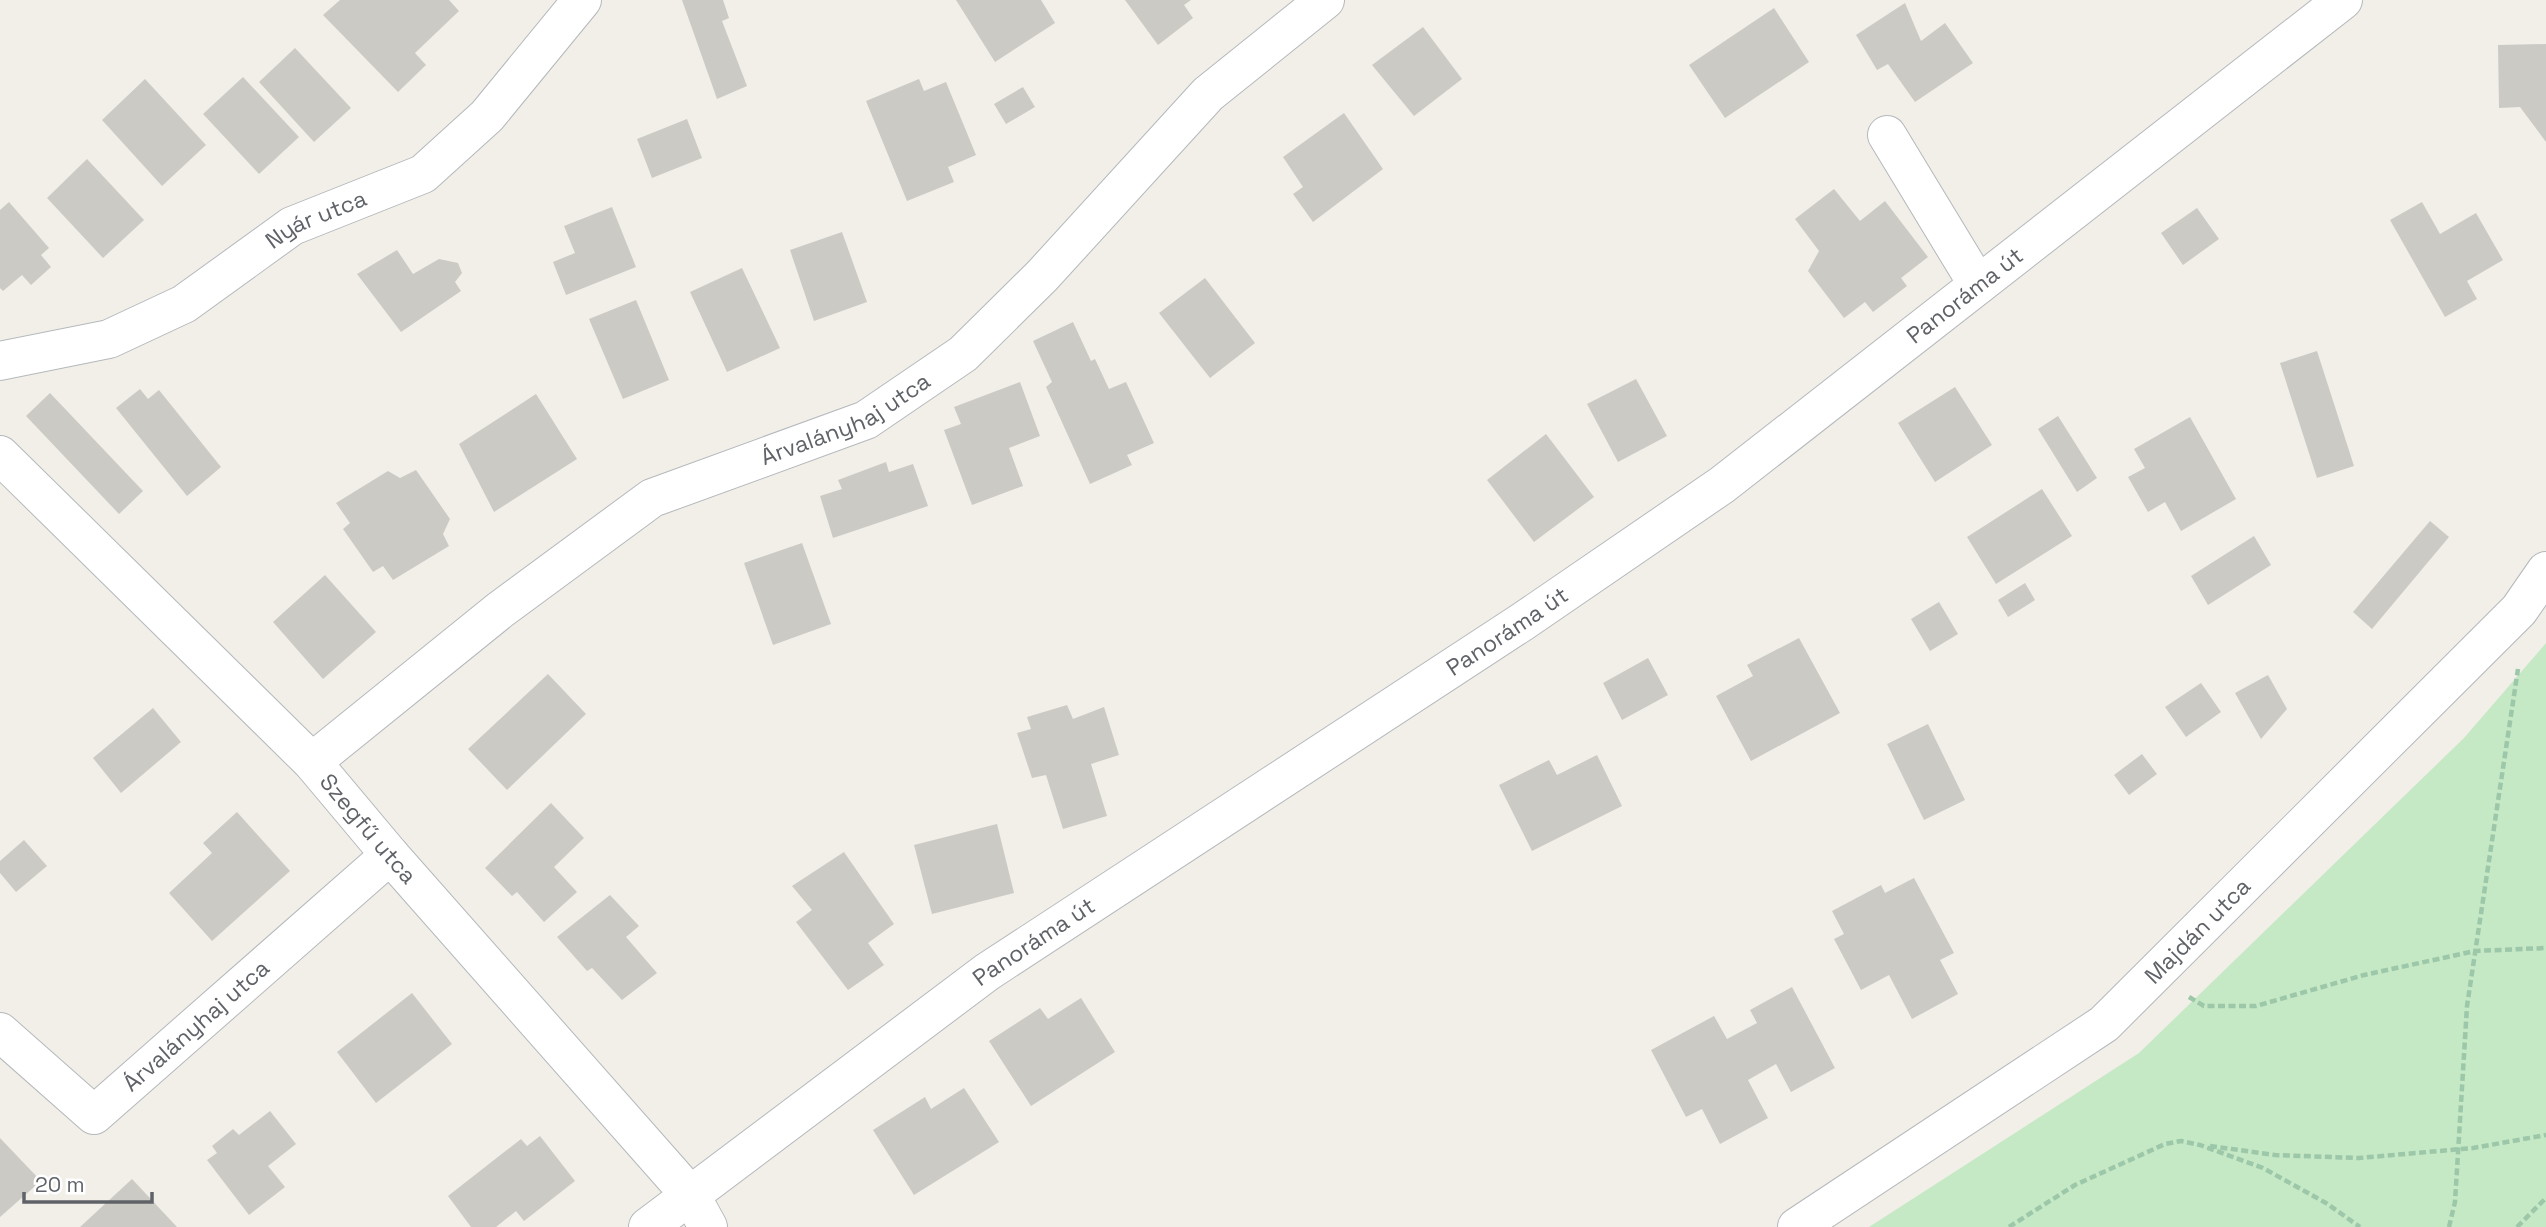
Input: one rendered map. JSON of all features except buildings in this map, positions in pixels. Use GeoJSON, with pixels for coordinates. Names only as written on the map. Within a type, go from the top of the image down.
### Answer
{"type":"FeatureCollection","features":[{"type":"Feature","properties":{"kind":"street","name":"Nyár utca"},"geometry":{"type":"LineString","coordinates":[[0,361],[109,339],[184,304],[292,226],[423,174],[486,116],[582,0]]}},
{"type":"Feature","properties":{"kind":"street","name":"Árvalányhaj utca"},"geometry":{"type":"LineString","coordinates":[[312,762],[499,610],[652,498],[866,421],[963,354],[1042,276],[1208,94],[1325,0]]}},
{"type":"Feature","properties":{"kind":"street","name":"Panoráma út"},"geometry":{"type":"LineString","coordinates":[[648,1227],[700,1211],[988,972],[1522,622],[1722,485],[2343,0]]}},
{"type":"Feature","properties":{"kind":"street"},"geometry":{"type":"LineString","coordinates":[[1887,135],[1978,285]]}},
{"type":"Feature","properties":{"kind":"street","name":"Szegfű utca"},"geometry":{"type":"LineString","coordinates":[[0,456],[312,762],[700,1211]]}},
{"type":"Feature","properties":{"kind":"street","name":"Majdán utca"},"geometry":{"type":"LineString","coordinates":[[1797,1227],[2104,1024],[2519,610],[2546,571]]}},
{"type":"Feature","properties":{"kind":"street","name":"Árvalányhaj utca"},"geometry":{"type":"LineString","coordinates":[[0,1032],[94,1115],[390,855]]}},
{"type":"Feature","properties":{"kind":"path"},"geometry":{"type":"LineString","coordinates":[[2449,1227],[2455,1202],[2467,1006],[2520,659],[2519,610]]}},
{"type":"Feature","properties":{"kind":"path"},"geometry":{"type":"LineString","coordinates":[[2153,975],[2204,1006],[2256,1006],[2364,975],[2475,951],[2546,948]]}},
{"type":"Feature","properties":{"kind":"path"},"geometry":{"type":"LineString","coordinates":[[2009,1227],[2075,1185],[2165,1144],[2181,1141],[2275,1155],[2359,1158],[2458,1149],[2546,1135]]}},
{"type":"Feature","properties":{"kind":"path"},"geometry":{"type":"LineString","coordinates":[[2200,1145],[2263,1168],[2326,1203],[2360,1227]]}},
{"type":"Feature","properties":{"kind":"path"},"geometry":{"type":"LineString","coordinates":[[2517,1227],[2546,1198]]}},
{"type":"Feature","properties":{"kind":"green space"},"geometry":{"type":"Polygon","coordinates":[[[2546,643],[2546,1227],[1869,1227],[2139,1053],[2464,738],[2546,643]]]}}]}
